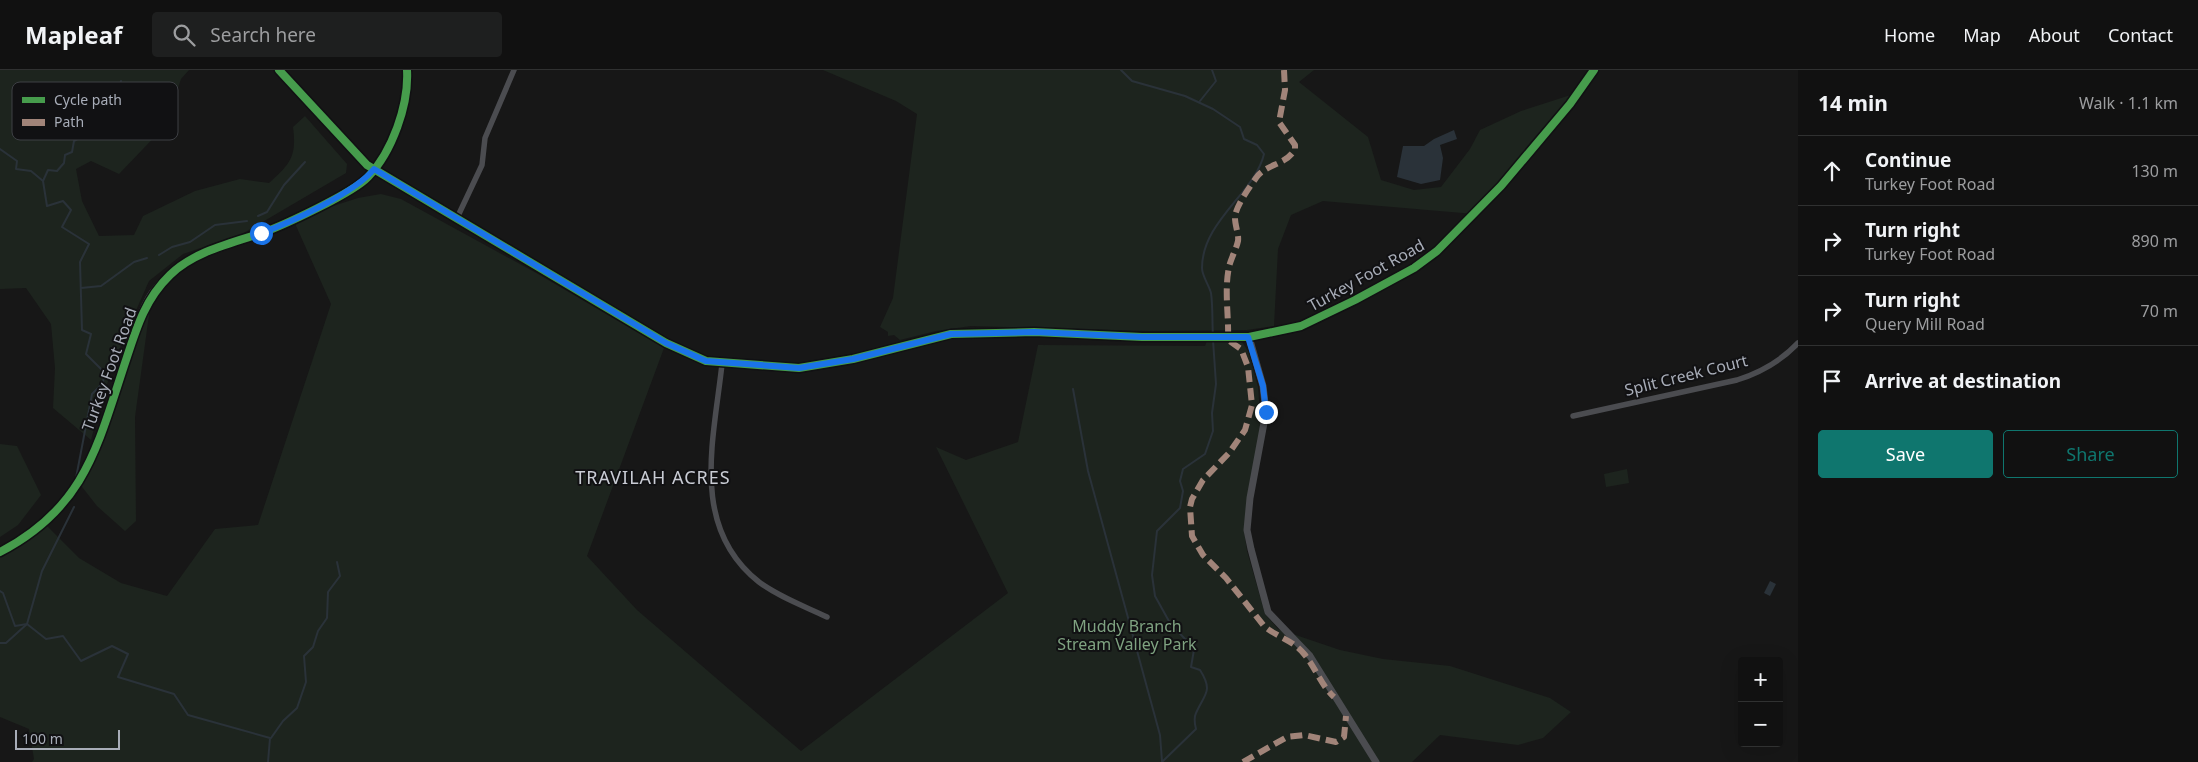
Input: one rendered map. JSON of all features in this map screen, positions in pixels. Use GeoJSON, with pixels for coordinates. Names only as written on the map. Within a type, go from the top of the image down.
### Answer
{"type":"FeatureCollection","features":[{"type":"Feature","properties":{"kind":"street"},"geometry":{"type":"LineString","coordinates":[[279,70],[356,155],[374,169],[385,154],[405,106],[407,70]]}},
{"type":"Feature","properties":{"kind":"street"},"geometry":{"type":"LineString","coordinates":[[457,218],[482,165],[485,138],[514,70]]}},
{"type":"Feature","properties":{"kind":"street","name":"Turkey Foot Road"},"geometry":{"type":"LineString","coordinates":[[0,552],[22,541],[45,524],[79,483],[97,444],[139,319],[152,293],[172,273],[210,251],[277,227],[360,184],[374,169],[666,343],[692,356],[722,364],[784,368],[814,366],[853,359],[951,334],[979,332],[1142,337],[1248,337],[1301,326],[1355,300],[1414,268],[1437,251],[1501,186],[1570,104],[1594,70]]}},
{"type":"Feature","properties":{"kind":"street"},"geometry":{"type":"LineString","coordinates":[[1248,337],[1263,386],[1266,412],[1250,498],[1248,530],[1250,549],[1268,612],[1310,656],[1376,762]]}},
{"type":"Feature","properties":{"kind":"street","name":"Split Creek Court"},"geometry":{"type":"LineString","coordinates":[[1573,416],[1753,375],[1780,359],[1798,343]]}},
{"type":"Feature","properties":{"kind":"street"},"geometry":{"type":"LineString","coordinates":[[722,364],[710,468],[711,493],[718,526],[736,559],[760,582],[776,593],[827,617]]}},
{"type":"Feature","properties":{"kind":"green space"},"geometry":{"type":"Polygon","coordinates":[[[0,70],[189,70],[181,79],[178,88],[178,82],[12,82],[12,140],[152,140],[119,174],[91,161],[76,169],[82,201],[99,236],[134,235],[143,216],[195,191],[240,179],[269,183],[287,165],[293,153],[293,127],[305,116],[347,164],[346,173],[242,234],[183,254],[149,281],[123,340],[102,398],[91,440],[53,408],[55,368],[51,324],[26,288],[0,289],[0,70]]]}},
{"type":"Feature","properties":{"kind":"green space"},"geometry":{"type":"Polygon","coordinates":[[[823,70],[1314,70],[1299,82],[1368,137],[1381,180],[1414,190],[1441,187],[1470,149],[1480,130],[1521,111],[1580,92],[1474,214],[1323,201],[1291,215],[1278,249],[1274,326],[1247,330],[1149,331],[971,326],[936,331],[900,340],[894,335],[888,336],[888,332],[880,327],[893,298],[917,114],[896,101],[823,70]]]}},
{"type":"Feature","properties":{"kind":"green space","name":"Muddy Branch Stream Valley Park"},"geometry":{"type":"Polygon","coordinates":[[[381,194],[401,199],[538,274],[664,348],[587,556],[637,610],[801,751],[1008,593],[936,447],[966,460],[1018,442],[1038,345],[1205,346],[1207,341],[1242,342],[1248,351],[1258,387],[1260,411],[1260,436],[1244,531],[1247,551],[1265,614],[1278,629],[1340,650],[1383,659],[1450,666],[1550,698],[1571,712],[1543,738],[1518,745],[1440,735],[1412,762],[32,762],[34,759],[29,729],[0,717],[0,552],[45,524],[79,558],[121,583],[167,596],[215,529],[258,525],[331,304],[293,219],[358,198],[381,194]]]}},
{"type":"Feature","properties":{"kind":"green space"},"geometry":{"type":"Polygon","coordinates":[[[152,293],[135,417],[136,521],[125,531],[97,506],[79,483],[152,293]]]}},
{"type":"Feature","properties":{"kind":"green space"},"geometry":{"type":"Polygon","coordinates":[[[0,444],[17,446],[41,495],[18,525],[0,537],[0,444]]]}},
{"type":"Feature","properties":{"kind":"green space"},"geometry":{"type":"Polygon","coordinates":[[[1627,469],[1629,483],[1606,487],[1604,474],[1627,469]]]}},
{"type":"Feature","properties":{"kind":"shaded area"},"geometry":{"type":"Polygon","coordinates":[[[1454,130],[1457,139],[1440,145],[1443,158],[1440,180],[1421,184],[1397,177],[1403,146],[1424,146],[1454,130]]]}},
{"type":"Feature","properties":{"kind":"shaded area"},"geometry":{"type":"Polygon","coordinates":[[[1770,581],[1776,584],[1770,596],[1764,593],[1770,581]]]}},
{"type":"Feature","properties":{"kind":"waterway"},"geometry":{"type":"LineString","coordinates":[[1121,70],[1132,81],[1185,96],[1213,109],[1240,127],[1244,139],[1257,145],[1264,154],[1251,182],[1219,222],[1210,236],[1204,251],[1202,271],[1211,293],[1213,336]]}},
{"type":"Feature","properties":{"kind":"waterway"},"geometry":{"type":"LineString","coordinates":[[1200,101],[1216,81],[1212,70]]}},
{"type":"Feature","properties":{"kind":"waterway"},"geometry":{"type":"LineString","coordinates":[[43,181],[48,170],[57,171],[64,163],[65,155],[72,152],[74,141],[76,140]]}},
{"type":"Feature","properties":{"kind":"waterway"},"geometry":{"type":"LineString","coordinates":[[0,149],[17,161],[16,169],[31,171],[43,181],[47,206],[63,201],[71,210],[62,227],[89,244],[80,262],[82,330],[91,334],[86,354],[104,372],[103,383],[92,394],[76,478]]}},
{"type":"Feature","properties":{"kind":"waterway"},"geometry":{"type":"LineString","coordinates":[[258,216],[267,212],[284,185],[305,162]]}},
{"type":"Feature","properties":{"kind":"waterway"},"geometry":{"type":"LineString","coordinates":[[159,255],[172,247],[190,242],[215,225],[247,221]]}},
{"type":"Feature","properties":{"kind":"waterway"},"geometry":{"type":"LineString","coordinates":[[81,288],[101,286],[134,262],[147,258]]}},
{"type":"Feature","properties":{"kind":"waterway"},"geometry":{"type":"LineString","coordinates":[[1162,762],[1196,729],[1195,715],[1207,688],[1200,670],[1191,667],[1195,644],[1185,639],[1170,623],[1155,596],[1152,575],[1157,531],[1180,508],[1183,491],[1180,481],[1183,469],[1205,454],[1213,431],[1212,413],[1216,384],[1213,340]]}},
{"type":"Feature","properties":{"kind":"waterway"},"geometry":{"type":"LineString","coordinates":[[1073,389],[1088,471],[1160,735],[1162,761]]}},
{"type":"Feature","properties":{"kind":"waterway"},"geometry":{"type":"LineString","coordinates":[[0,643],[6,643],[27,624],[42,571],[74,507]]}},
{"type":"Feature","properties":{"kind":"waterway"},"geometry":{"type":"LineString","coordinates":[[271,738],[283,721],[297,708],[306,682],[304,656],[313,647],[318,631],[327,618],[328,592],[340,576],[337,562]]}},
{"type":"Feature","properties":{"kind":"waterway"},"geometry":{"type":"LineString","coordinates":[[0,591],[3,593],[15,626],[27,624],[46,639],[63,636],[81,661],[112,646],[128,654],[118,677],[174,694],[188,715],[270,738],[268,762]]}},
{"type":"Feature","properties":{"kind":"marked path"},"geometry":{"type":"LineString","coordinates":[[1284,70],[1285,90],[1279,122],[1295,145],[1295,149],[1282,162],[1260,173],[1240,203],[1235,218],[1238,241],[1228,276],[1228,340],[1241,349],[1248,367],[1252,405],[1245,430],[1229,453],[1203,480],[1192,499],[1190,507],[1192,536],[1203,555],[1226,578],[1264,626],[1295,645],[1305,655],[1334,697]]}},
{"type":"Feature","properties":{"kind":"marked path"},"geometry":{"type":"LineString","coordinates":[[1243,762],[1287,737],[1304,735],[1336,742],[1344,737],[1346,716]]}},
{"type":"Feature","properties":{"kind":"cycle path"},"geometry":{"type":"LineString","coordinates":[[279,70],[367,165],[666,343],[706,361],[799,368],[853,359],[951,334],[1034,332],[1142,337],[1249,337],[1301,326],[1355,300],[1414,268],[1437,251],[1501,186],[1570,104],[1594,70]]}},
{"type":"Feature","properties":{"kind":"cycle path"},"geometry":{"type":"LineString","coordinates":[[0,552],[29,534],[52,515],[71,493],[85,470],[97,445],[143,313],[162,284],[179,267],[201,254],[286,223],[334,200],[360,184],[377,167],[397,127],[405,98],[407,70]]}},
{"type":"Feature","properties":{"kind":"district","name":"TRAVILAH ACRES"},"geometry":{"type":"Point","coordinates":[653,478]}},
{"type":"Feature","properties":{"kind":"route"},"geometry":{"type":"LineString","coordinates":[[261,233],[277,227],[360,184],[374,169],[666,343],[706,361],[722,364],[799,368],[853,359],[930,338],[979,332],[1034,332],[1142,337],[1248,337],[1263,386],[1266,412]]}}]}
